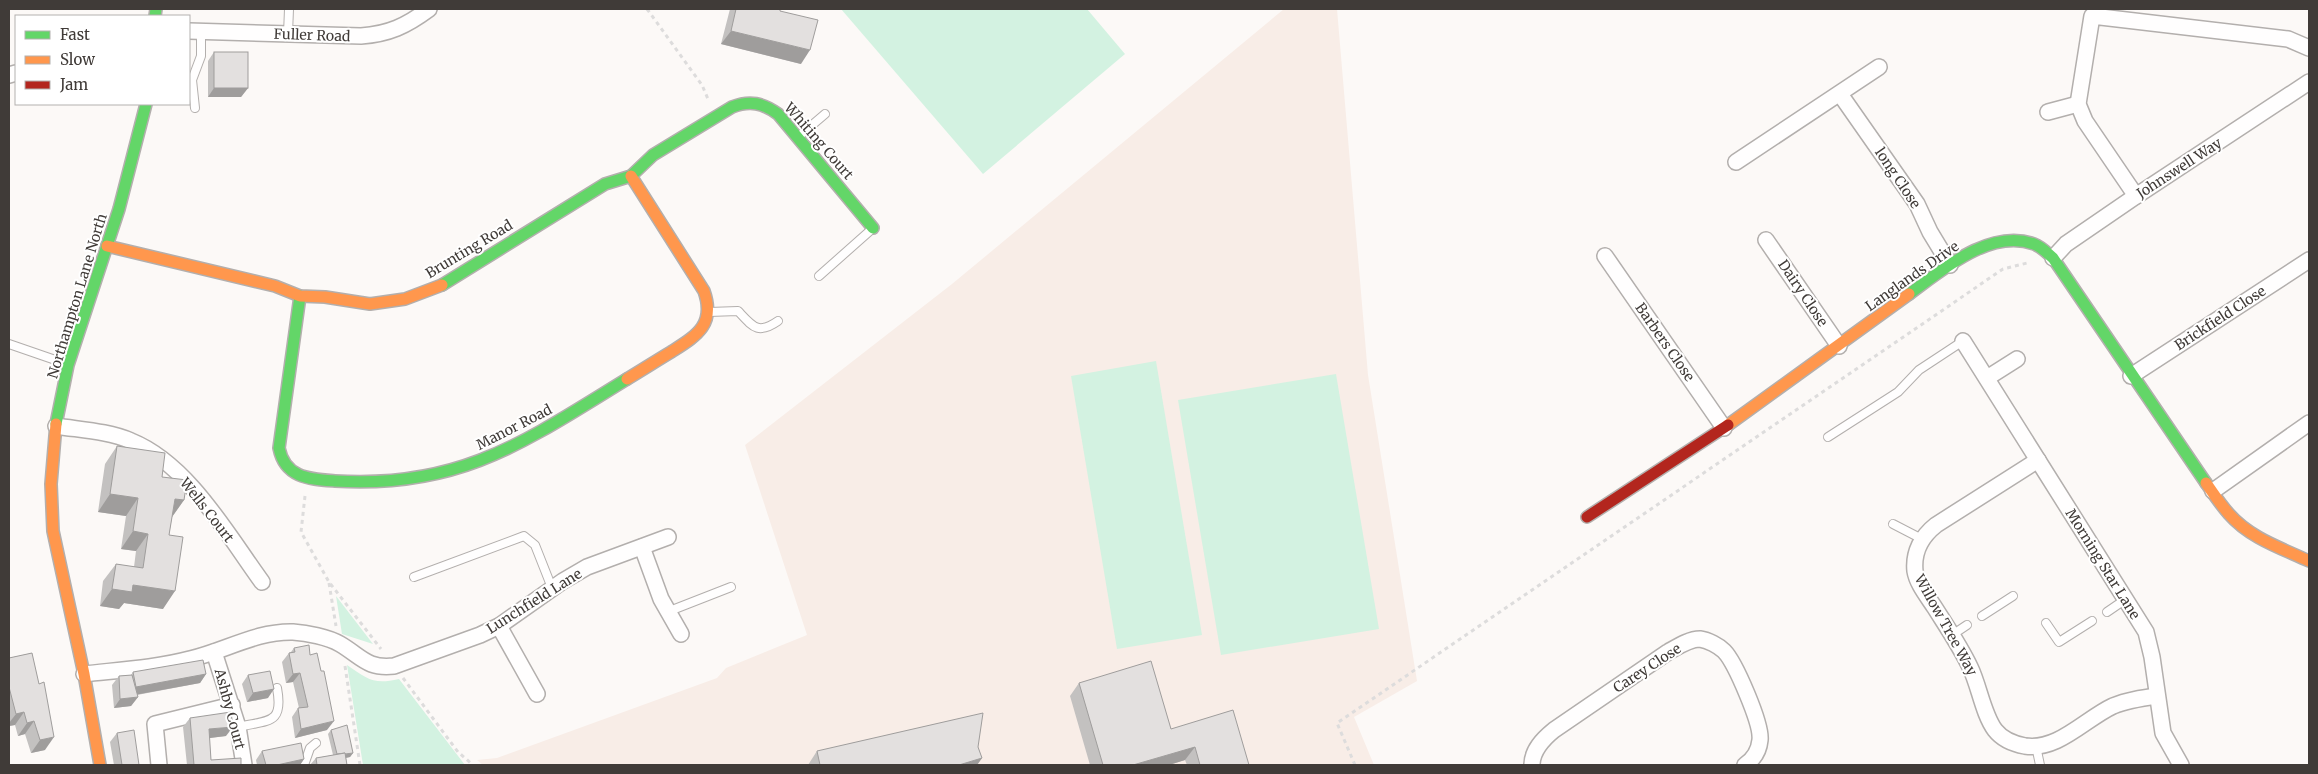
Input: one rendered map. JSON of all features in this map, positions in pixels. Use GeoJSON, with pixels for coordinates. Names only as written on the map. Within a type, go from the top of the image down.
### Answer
{"type":"FeatureCollection","features":[{"type":"Feature","properties":{"kind":"street","name":"Fuller Road"},"geometry":{"type":"LineString","coordinates":[[195,31],[382,35],[400,28],[429,9]]}},
{"type":"Feature","properties":{"kind":"street"},"geometry":{"type":"LineString","coordinates":[[2136,196],[2085,121],[2078,104],[2092,16],[2288,39],[2309,48]]}},
{"type":"Feature","properties":{"kind":"street"},"geometry":{"type":"LineString","coordinates":[[1736,162],[1879,67]]}},
{"type":"Feature","properties":{"kind":"street","name":"Johnswell Way"},"geometry":{"type":"LineString","coordinates":[[2053,258],[2066,244],[2309,82]]}},
{"type":"Feature","properties":{"kind":"street","name":"long Close"},"geometry":{"type":"LineString","coordinates":[[1840,94],[1917,204],[1930,232],[1950,265]]}},
{"type":"Feature","properties":{"kind":"street","name":"Whiting Court"},"geometry":{"type":"LineString","coordinates":[[631,176],[653,155],[714,118],[741,103],[755,102],[768,106],[778,114],[873,228]]}},
{"type":"Feature","properties":{"kind":"street"},"geometry":{"type":"LineString","coordinates":[[2048,112],[2078,104]]}},
{"type":"Feature","properties":{"kind":"street","name":"Northampton Lane North"},"geometry":{"type":"LineString","coordinates":[[100,765],[84,674],[62,575],[51,513],[56,426],[68,365],[129,176],[146,105]]}},
{"type":"Feature","properties":{"kind":"street"},"geometry":{"type":"LineString","coordinates":[[631,176],[704,290],[709,312]]}},
{"type":"Feature","properties":{"kind":"street","name":"Brunting Road"},"geometry":{"type":"LineString","coordinates":[[107,246],[275,286],[300,296],[325,296],[370,304],[394,302],[442,285],[605,184],[631,176]]}},
{"type":"Feature","properties":{"kind":"street","name":"Dairy Close"},"geometry":{"type":"LineString","coordinates":[[1766,240],[1839,346]]}},
{"type":"Feature","properties":{"kind":"street","name":"Langlands Drive"},"geometry":{"type":"LineString","coordinates":[[1587,517],[1724,428],[1950,265],[1976,250],[2012,241],[2035,244],[2053,258],[2192,465],[2229,514],[2244,529],[2262,540],[2309,561]]}},
{"type":"Feature","properties":{"kind":"street","name":"Barbers Close"},"geometry":{"type":"LineString","coordinates":[[1605,256],[1724,428]]}},
{"type":"Feature","properties":{"kind":"street","name":"Brickfield Close"},"geometry":{"type":"LineString","coordinates":[[2131,376],[2309,260]]}},
{"type":"Feature","properties":{"kind":"street","name":"Manor Road"},"geometry":{"type":"LineString","coordinates":[[300,296],[278,446],[280,456],[286,466],[296,475],[339,481],[409,478],[446,472],[487,459],[515,447],[696,336],[703,328],[709,312]]}},
{"type":"Feature","properties":{"kind":"street","name":"Morning Star Lane"},"geometry":{"type":"LineString","coordinates":[[1964,341],[2146,632],[2150,644],[2163,733],[2181,765]]}},
{"type":"Feature","properties":{"kind":"street"},"geometry":{"type":"LineString","coordinates":[[1987,378],[2017,359]]}},
{"type":"Feature","properties":{"kind":"street"},"geometry":{"type":"LineString","coordinates":[[2213,491],[2309,423]]}},
{"type":"Feature","properties":{"kind":"street","name":"Wells Court"},"geometry":{"type":"LineString","coordinates":[[56,426],[103,432],[125,439],[155,456],[181,475],[202,500],[262,582]]}},
{"type":"Feature","properties":{"kind":"street"},"geometry":{"type":"LineString","coordinates":[[1922,539],[1936,525],[2038,460]]}},
{"type":"Feature","properties":{"kind":"street","name":"Lunchfield Lane"},"geometry":{"type":"LineString","coordinates":[[84,674],[163,665],[214,652],[275,632],[295,632],[339,643],[371,665],[382,667],[394,666],[480,635],[499,626],[552,588],[587,567],[668,537]]}},
{"type":"Feature","properties":{"kind":"street","name":"Willow Tree Way"},"geometry":{"type":"LineString","coordinates":[[1922,539],[1915,560],[1917,576],[1977,682],[1991,722],[1996,730],[2013,743],[2036,746],[2060,739],[2115,705],[2128,700],[2157,696]]}},
{"type":"Feature","properties":{"kind":"street"},"geometry":{"type":"LineString","coordinates":[[642,547],[667,612],[681,634]]}},
{"type":"Feature","properties":{"kind":"street"},"geometry":{"type":"LineString","coordinates":[[499,626],[537,694]]}},
{"type":"Feature","properties":{"kind":"street","name":"Carey Close"},"geometry":{"type":"LineString","coordinates":[[1532,765],[1535,752],[1542,740],[1554,730],[1668,652],[1685,643],[1700,639],[1714,644],[1724,651],[1733,664],[1758,722],[1760,738],[1758,750],[1751,761],[1745,765]]}},
{"type":"Feature","properties":{"kind":"street","name":"Ashby Court"},"geometry":{"type":"LineString","coordinates":[[214,652],[238,727],[244,765]]}},
{"type":"Feature","properties":{"kind":"street"},"geometry":{"type":"LineString","coordinates":[[159,765],[155,724],[232,705]]}},
{"type":"Feature","properties":{"kind":"lane"},"geometry":{"type":"LineString","coordinates":[[288,34],[289,9]]}},
{"type":"Feature","properties":{"kind":"lane"},"geometry":{"type":"LineString","coordinates":[[195,31],[201,56],[192,80],[195,108]]}},
{"type":"Feature","properties":{"kind":"lane"},"geometry":{"type":"LineString","coordinates":[[798,137],[825,114]]}},
{"type":"Feature","properties":{"kind":"lane"},"geometry":{"type":"LineString","coordinates":[[819,276],[873,228]]}},
{"type":"Feature","properties":{"kind":"lane"},"geometry":{"type":"LineString","coordinates":[[709,312],[738,311],[758,329],[766,330],[778,321]]}},
{"type":"Feature","properties":{"kind":"lane"},"geometry":{"type":"LineString","coordinates":[[1828,437],[1898,392],[1919,370],[1964,341]]}},
{"type":"Feature","properties":{"kind":"lane"},"geometry":{"type":"LineString","coordinates":[[9,344],[68,365]]}},
{"type":"Feature","properties":{"kind":"lane"},"geometry":{"type":"LineString","coordinates":[[1893,524],[1922,539]]}},
{"type":"Feature","properties":{"kind":"lane"},"geometry":{"type":"LineString","coordinates":[[414,577],[524,536],[535,545],[552,588]]}},
{"type":"Feature","properties":{"kind":"lane"},"geometry":{"type":"LineString","coordinates":[[667,612],[730,587]]}},
{"type":"Feature","properties":{"kind":"lane"},"geometry":{"type":"LineString","coordinates":[[1982,616],[2013,596]]}},
{"type":"Feature","properties":{"kind":"lane"},"geometry":{"type":"LineString","coordinates":[[2107,612],[2126,599]]}},
{"type":"Feature","properties":{"kind":"lane"},"geometry":{"type":"LineString","coordinates":[[2046,623],[2059,642],[2092,621]]}},
{"type":"Feature","properties":{"kind":"lane"},"geometry":{"type":"LineString","coordinates":[[1952,635],[1967,625]]}},
{"type":"Feature","properties":{"kind":"lane"},"geometry":{"type":"LineString","coordinates":[[238,727],[268,721],[278,715],[280,710],[277,688]]}},
{"type":"Feature","properties":{"kind":"lane"},"geometry":{"type":"LineString","coordinates":[[304,765],[310,748],[316,743]]}},
{"type":"Feature","properties":{"kind":"lane"},"geometry":{"type":"LineString","coordinates":[[2036,746],[2040,765]]}},
{"type":"Feature","properties":{"kind":"path"},"geometry":{"type":"LineString","coordinates":[[647,9],[702,85],[714,118]]}},
{"type":"Feature","properties":{"kind":"path"},"geometry":{"type":"LineString","coordinates":[[1355,765],[1337,723],[2004,269]]}},
{"type":"Feature","properties":{"kind":"path"},"geometry":{"type":"LineString","coordinates":[[307,478],[300,532],[329,582],[458,752],[473,765]]}},
{"type":"Feature","properties":{"kind":"path"},"geometry":{"type":"LineString","coordinates":[[329,582],[339,653],[344,664],[360,765]]}},
{"type":"Feature","properties":{"kind":"shaded area"},"geometry":{"type":"Polygon","coordinates":[[[1284,9],[1337,9],[1368,375],[1417,681],[1354,717],[1374,765],[483,765],[477,760],[497,758],[717,678],[726,668],[807,635],[745,445],[952,284],[1284,9]]]}},
{"type":"Feature","properties":{"kind":"green space"},"geometry":{"type":"Polygon","coordinates":[[[841,9],[1087,9],[1125,54],[983,174],[841,9]]]}},
{"type":"Feature","properties":{"kind":"green space"},"geometry":{"type":"Polygon","coordinates":[[[1156,361],[1202,635],[1117,649],[1071,376],[1156,361]]]}},
{"type":"Feature","properties":{"kind":"green space"},"geometry":{"type":"Polygon","coordinates":[[[1336,374],[1379,629],[1221,655],[1178,400],[1336,374]]]}},
{"type":"Feature","properties":{"kind":"green space"},"geometry":{"type":"Polygon","coordinates":[[[336,596],[373,644],[342,634],[336,596]]]}},
{"type":"Feature","properties":{"kind":"green space"},"geometry":{"type":"Polygon","coordinates":[[[347,665],[371,680],[390,681],[399,679],[465,765],[363,765],[347,665]]]}},
{"type":"Feature","properties":{"kind":"building"},"geometry":{"type":"Polygon","coordinates":[[[736,9],[780,9],[780,11],[818,20],[810,50],[731,31],[736,9]]]}},
{"type":"Feature","properties":{"kind":"building"},"geometry":{"type":"Polygon","coordinates":[[[214,52],[248,52],[248,88],[214,88],[214,52]]]}},
{"type":"Feature","properties":{"kind":"building"},"geometry":{"type":"Polygon","coordinates":[[[117,446],[165,453],[162,477],[187,480],[184,500],[175,499],[169,535],[183,537],[175,591],[133,585],[132,592],[112,589],[116,564],[143,568],[148,534],[133,531],[138,498],[110,494],[117,446]]]}},
{"type":"Feature","properties":{"kind":"building"},"geometry":{"type":"Polygon","coordinates":[[[309,645],[310,655],[317,653],[321,671],[324,671],[334,721],[301,729],[298,708],[308,707],[300,673],[293,674],[289,653],[295,652],[294,648],[309,645]]]}},
{"type":"Feature","properties":{"kind":"building"},"geometry":{"type":"Polygon","coordinates":[[[32,653],[39,684],[44,682],[54,737],[40,740],[34,721],[27,723],[24,712],[16,714],[9,687],[9,658],[32,653]]]}},
{"type":"Feature","properties":{"kind":"building"},"geometry":{"type":"Polygon","coordinates":[[[203,660],[206,674],[136,687],[133,672],[203,660]]]}},
{"type":"Feature","properties":{"kind":"building"},"geometry":{"type":"Polygon","coordinates":[[[1151,661],[1171,729],[1233,710],[1249,765],[1200,765],[1195,747],[1133,765],[1103,765],[1079,683],[1151,661]]]}},
{"type":"Feature","properties":{"kind":"building"},"geometry":{"type":"Polygon","coordinates":[[[270,671],[274,689],[253,693],[248,675],[270,671]]]}},
{"type":"Feature","properties":{"kind":"building"},"geometry":{"type":"Polygon","coordinates":[[[132,675],[138,697],[120,699],[119,676],[132,675]]]}},
{"type":"Feature","properties":{"kind":"building"},"geometry":{"type":"Polygon","coordinates":[[[231,712],[233,727],[209,729],[211,760],[241,758],[241,765],[194,765],[190,718],[231,712]]]}},
{"type":"Feature","properties":{"kind":"building"},"geometry":{"type":"Polygon","coordinates":[[[983,713],[978,747],[982,758],[959,765],[820,765],[817,751],[983,713]]]}},
{"type":"Feature","properties":{"kind":"building"},"geometry":{"type":"Polygon","coordinates":[[[347,725],[353,753],[337,754],[331,730],[347,725]]]}},
{"type":"Feature","properties":{"kind":"building"},"geometry":{"type":"Polygon","coordinates":[[[134,730],[139,765],[122,765],[117,733],[134,730]]]}},
{"type":"Feature","properties":{"kind":"building"},"geometry":{"type":"Polygon","coordinates":[[[301,743],[304,759],[277,765],[266,765],[262,751],[301,743]]]}},
{"type":"Feature","properties":{"kind":"building"},"geometry":{"type":"Polygon","coordinates":[[[345,753],[347,765],[317,765],[316,758],[345,753]]]}},
{"type":"Feature","properties":{"kind":"traffic: fast"},"geometry":{"type":"LineString","coordinates":[[155,15],[156,9]]}},
{"type":"Feature","properties":{"kind":"traffic: fast"},"geometry":{"type":"LineString","coordinates":[[442,285],[605,184],[631,176],[653,155],[732,107],[751,103],[767,107],[778,114],[873,228]]}},
{"type":"Feature","properties":{"kind":"traffic: fast"},"geometry":{"type":"LineString","coordinates":[[56,424],[68,365],[119,209],[146,105]]}},
{"type":"Feature","properties":{"kind":"traffic: fast"},"geometry":{"type":"LineString","coordinates":[[1909,294],[1951,263],[1984,246],[2017,241],[2040,247],[2053,258],[2206,483]]}},
{"type":"Feature","properties":{"kind":"traffic: fast"},"geometry":{"type":"LineString","coordinates":[[300,296],[279,448],[287,466],[292,471],[307,478],[335,481],[379,481],[419,477],[456,469],[523,441],[627,379]]}},
{"type":"Feature","properties":{"kind":"traffic: slow"},"geometry":{"type":"LineString","coordinates":[[627,379],[696,335],[705,321],[707,313],[704,291],[631,176]]}},
{"type":"Feature","properties":{"kind":"traffic: slow"},"geometry":{"type":"LineString","coordinates":[[107,246],[275,286],[300,296],[325,297],[370,304],[405,299],[442,285]]}},
{"type":"Feature","properties":{"kind":"traffic: slow"},"geometry":{"type":"LineString","coordinates":[[1728,425],[1909,294]]}},
{"type":"Feature","properties":{"kind":"traffic: slow"},"geometry":{"type":"LineString","coordinates":[[56,424],[51,484],[53,531],[84,674],[100,765]]}},
{"type":"Feature","properties":{"kind":"traffic: slow"},"geometry":{"type":"LineString","coordinates":[[2206,483],[2229,514],[2246,530],[2266,542],[2309,561]]}},
{"type":"Feature","properties":{"kind":"traffic: jam"},"geometry":{"type":"LineString","coordinates":[[1587,517],[1728,425]]}}]}
